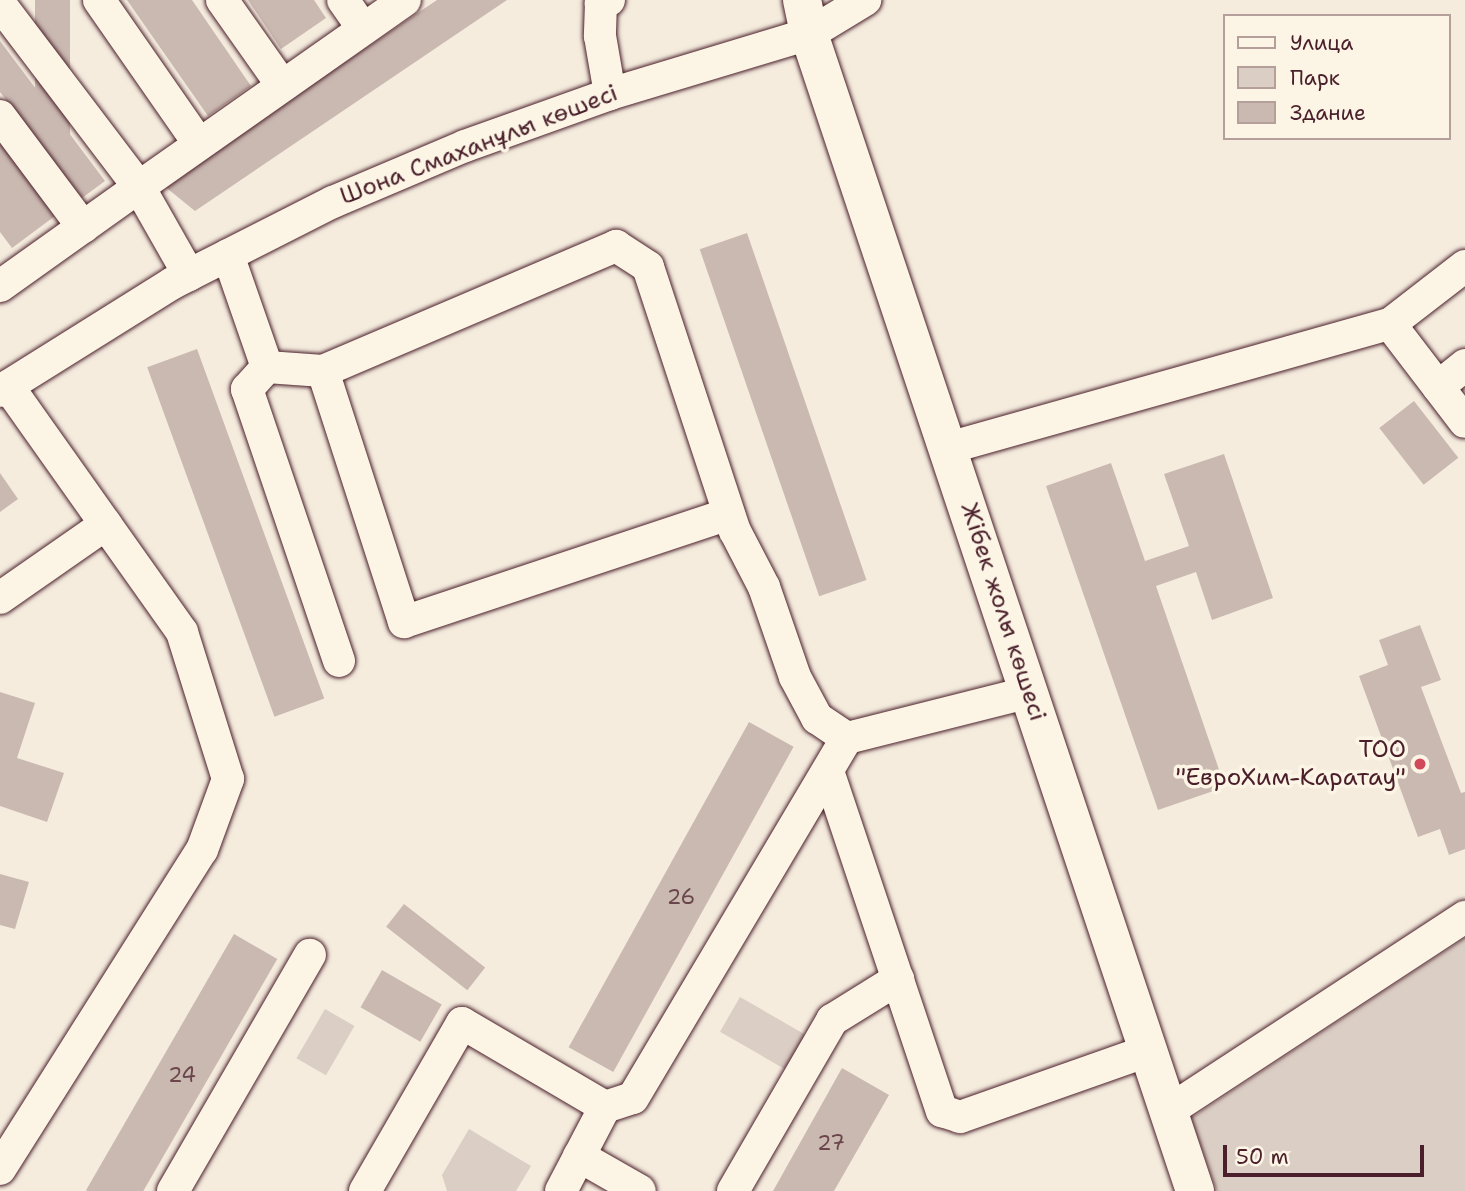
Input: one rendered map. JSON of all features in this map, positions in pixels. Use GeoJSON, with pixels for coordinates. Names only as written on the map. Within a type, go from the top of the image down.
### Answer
{"type":"FeatureCollection","features":[{"type":"Feature","properties":{"kind":"main road","name":"Жібек жолы көшесі"},"geometry":{"type":"LineString","coordinates":[[805,17],[1195,1191]]}},
{"type":"Feature","properties":{"kind":"street"},"geometry":{"type":"LineString","coordinates":[[99,0],[199,144]]}},
{"type":"Feature","properties":{"kind":"street"},"geometry":{"type":"LineString","coordinates":[[222,0],[282,85]]}},
{"type":"Feature","properties":{"kind":"street"},"geometry":{"type":"LineString","coordinates":[[343,0],[362,27]]}},
{"type":"Feature","properties":{"kind":"street"},"geometry":{"type":"LineString","coordinates":[[4,275],[83,227],[362,27],[405,0]]}},
{"type":"Feature","properties":{"kind":"street"},"geometry":{"type":"LineString","coordinates":[[609,0],[601,3],[600,36],[610,94]]}},
{"type":"Feature","properties":{"kind":"street","name":"Шона Смаханұлы көшесі"},"geometry":{"type":"LineString","coordinates":[[4,388],[189,275],[332,202],[465,145],[610,94],[805,17],[865,0]]}},
{"type":"Feature","properties":{"kind":"street"},"geometry":{"type":"LineString","coordinates":[[0,4],[139,187],[189,275]]}},
{"type":"Feature","properties":{"kind":"street"},"geometry":{"type":"LineString","coordinates":[[0,116],[83,227]]}},
{"type":"Feature","properties":{"kind":"street"},"geometry":{"type":"LineString","coordinates":[[267,367],[323,371],[616,246],[648,267],[729,514],[764,587],[795,677],[817,718],[847,738]]}},
{"type":"Feature","properties":{"kind":"street"},"geometry":{"type":"LineString","coordinates":[[228,255],[267,367]]}},
{"type":"Feature","properties":{"kind":"street"},"geometry":{"type":"LineString","coordinates":[[948,449],[1390,324],[1465,267]]}},
{"type":"Feature","properties":{"kind":"street"},"geometry":{"type":"LineString","coordinates":[[1390,324],[1465,422]]}},
{"type":"Feature","properties":{"kind":"street"},"geometry":{"type":"LineString","coordinates":[[1438,387],[1465,365]]}},
{"type":"Feature","properties":{"kind":"street"},"geometry":{"type":"LineString","coordinates":[[267,367],[247,389],[340,661]]}},
{"type":"Feature","properties":{"kind":"street"},"geometry":{"type":"LineString","coordinates":[[323,371],[404,622],[729,514]]}},
{"type":"Feature","properties":{"kind":"street"},"geometry":{"type":"LineString","coordinates":[[0,1170],[202,850],[228,779],[182,632],[106,524],[4,388]]}},
{"type":"Feature","properties":{"kind":"street"},"geometry":{"type":"LineString","coordinates":[[0,598],[106,524]]}},
{"type":"Feature","properties":{"kind":"street"},"geometry":{"type":"LineString","coordinates":[[561,1191],[606,1107],[633,1098],[847,738],[1030,692]]}},
{"type":"Feature","properties":{"kind":"street"},"geometry":{"type":"LineString","coordinates":[[828,771],[942,1111],[960,1117],[1150,1050]]}},
{"type":"Feature","properties":{"kind":"street"},"geometry":{"type":"LineString","coordinates":[[1170,1110],[1465,916]]}},
{"type":"Feature","properties":{"kind":"street"},"geometry":{"type":"LineString","coordinates":[[173,1191],[310,955]]}},
{"type":"Feature","properties":{"kind":"street"},"geometry":{"type":"LineString","coordinates":[[733,1191],[832,1020],[898,979]]}},
{"type":"Feature","properties":{"kind":"street"},"geometry":{"type":"LineString","coordinates":[[365,1191],[462,1023],[606,1107]]}},
{"type":"Feature","properties":{"kind":"street"},"geometry":{"type":"LineString","coordinates":[[579,1156],[640,1191]]}},
{"type":"Feature","properties":{"kind":"green space"},"geometry":{"type":"Polygon","coordinates":[[[1465,938],[1465,1191],[1217,1191],[1191,1118],[1465,938]]]}},
{"type":"Feature","properties":{"kind":"green space"},"geometry":{"type":"Polygon","coordinates":[[[740,997],[809,1037],[789,1072],[720,1032],[740,997]]]}},
{"type":"Feature","properties":{"kind":"green space"},"geometry":{"type":"Polygon","coordinates":[[[325,1009],[354,1026],[326,1075],[297,1058],[325,1009]]]}},
{"type":"Feature","properties":{"kind":"green space"},"geometry":{"type":"Polygon","coordinates":[[[469,1129],[531,1166],[516,1191],[447,1191],[442,1175],[469,1129]]]}},
{"type":"Feature","properties":{"kind":"building"},"geometry":{"type":"Polygon","coordinates":[[[35,0],[70,0],[70,186],[35,186],[35,0]]]}},
{"type":"Feature","properties":{"kind":"building"},"geometry":{"type":"Polygon","coordinates":[[[127,0],[192,0],[251,86],[208,116],[127,0]]]}},
{"type":"Feature","properties":{"kind":"building"},"geometry":{"type":"Polygon","coordinates":[[[248,0],[314,0],[326,18],[281,49],[248,0]]]}},
{"type":"Feature","properties":{"kind":"building"},"geometry":{"type":"Polygon","coordinates":[[[437,0],[507,0],[195,211],[163,185],[437,0]]]}},
{"type":"Feature","properties":{"kind":"building"},"geometry":{"type":"Polygon","coordinates":[[[0,41],[105,181],[82,198],[0,92],[0,41]]]}},
{"type":"Feature","properties":{"kind":"building"},"geometry":{"type":"Polygon","coordinates":[[[0,142],[55,216],[12,248],[0,232],[0,142]]]}},
{"type":"Feature","properties":{"kind":"building"},"geometry":{"type":"Polygon","coordinates":[[[747,233],[866,580],[819,596],[700,249],[747,233]]]}},
{"type":"Feature","properties":{"kind":"building"},"geometry":{"type":"Polygon","coordinates":[[[197,349],[324,699],[274,717],[147,367],[197,349]]]}},
{"type":"Feature","properties":{"kind":"building"},"geometry":{"type":"Polygon","coordinates":[[[1414,401],[1458,458],[1424,485],[1379,428],[1414,401]]]}},
{"type":"Feature","properties":{"kind":"building"},"geometry":{"type":"Polygon","coordinates":[[[1224,454],[1273,598],[1212,620],[1196,572],[1156,586],[1225,787],[1158,810],[1046,486],[1111,463],[1145,561],[1189,546],[1164,474],[1224,454]]]}},
{"type":"Feature","properties":{"kind":"building"},"geometry":{"type":"Polygon","coordinates":[[[0,473],[18,499],[0,512],[0,473]]]}},
{"type":"Feature","properties":{"kind":"building","name":"ТОО \"ЕвроХим-Каратау\""},"geometry":{"type":"Polygon","coordinates":[[[1420,625],[1441,680],[1421,687],[1461,793],[1465,792],[1465,849],[1449,855],[1440,829],[1418,837],[1359,676],[1388,665],[1379,640],[1420,625]]]}},
{"type":"Feature","properties":{"kind":"building"},"geometry":{"type":"Polygon","coordinates":[[[0,692],[35,703],[17,758],[64,773],[47,822],[0,806],[0,692]]]}},
{"type":"Feature","properties":{"kind":"building"},"geometry":{"type":"Polygon","coordinates":[[[749,722],[794,747],[613,1072],[569,1047],[749,722]]]}},
{"type":"Feature","properties":{"kind":"building"},"geometry":{"type":"Polygon","coordinates":[[[0,874],[29,882],[15,929],[0,925],[0,874]]]}},
{"type":"Feature","properties":{"kind":"building"},"geometry":{"type":"Polygon","coordinates":[[[404,904],[485,967],[467,990],[386,927],[404,904]]]}},
{"type":"Feature","properties":{"kind":"building"},"geometry":{"type":"Polygon","coordinates":[[[234,934],[277,959],[143,1191],[86,1190],[234,934]]]}},
{"type":"Feature","properties":{"kind":"building"},"geometry":{"type":"Polygon","coordinates":[[[382,970],[442,1004],[420,1042],[361,1007],[382,970]]]}},
{"type":"Feature","properties":{"kind":"building"},"geometry":{"type":"Polygon","coordinates":[[[842,1068],[889,1095],[834,1191],[773,1191],[842,1068]]]}},
{"type":"Feature","properties":{"kind":"place","name":"ТОО \"ЕвроХим-Каратау\""},"geometry":{"type":"Point","coordinates":[1420,764]}}]}
